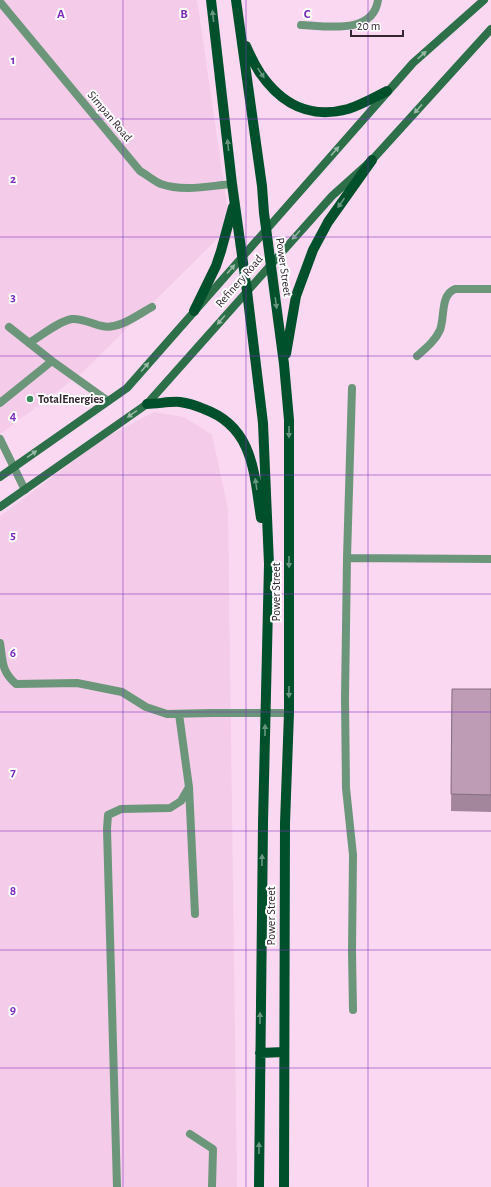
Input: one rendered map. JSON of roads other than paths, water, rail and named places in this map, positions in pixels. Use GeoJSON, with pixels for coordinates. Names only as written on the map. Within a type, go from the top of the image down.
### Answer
{"type":"FeatureCollection","features":[{"type":"Feature","properties":{"kind":"main road","name":"Power Street"},"geometry":{"type":"LineString","coordinates":[[211,0],[234,201],[247,291],[263,423],[269,564],[262,823],[259,1187]]}},
{"type":"Feature","properties":{"kind":"main road","name":"Power Street"},"geometry":{"type":"LineString","coordinates":[[236,0],[262,186],[270,264],[284,364],[289,420],[289,713],[285,823],[284,1187]]}},
{"type":"Feature","properties":{"kind":"main road","name":"Refinery Road"},"geometry":{"type":"LineString","coordinates":[[0,477],[127,388],[412,63],[484,0]]}},
{"type":"Feature","properties":{"kind":"main road","name":"Refinery Road"},"geometry":{"type":"LineString","coordinates":[[0,507],[147,404],[332,196],[372,160],[491,28]]}},
{"type":"Feature","properties":{"kind":"main road"},"geometry":{"type":"LineString","coordinates":[[242,39],[260,73],[275,91],[298,108],[315,112],[331,112],[349,108],[387,91]]}},
{"type":"Feature","properties":{"kind":"main road"},"geometry":{"type":"LineString","coordinates":[[284,364],[296,296],[313,250],[328,222],[372,160]]}},
{"type":"Feature","properties":{"kind":"main road"},"geometry":{"type":"LineString","coordinates":[[194,312],[216,266],[227,233],[234,201]]}},
{"type":"Feature","properties":{"kind":"main road"},"geometry":{"type":"LineString","coordinates":[[147,404],[181,402],[195,406],[211,412],[236,430],[251,459],[269,564]]}},
{"type":"Feature","properties":{"kind":"main road"},"geometry":{"type":"LineString","coordinates":[[260,1053],[284,1052]]}},
{"type":"Feature","properties":{"kind":"street"},"geometry":{"type":"LineString","coordinates":[[301,25],[347,27],[362,23],[373,14],[378,0]]}},
{"type":"Feature","properties":{"kind":"street","name":"Simpan Road"},"geometry":{"type":"LineString","coordinates":[[0,2],[140,171],[160,184],[174,187],[192,188],[232,184]]}},
{"type":"Feature","properties":{"kind":"street"},"geometry":{"type":"LineString","coordinates":[[417,356],[431,344],[440,330],[445,300],[450,291],[455,289],[491,289]]}},
{"type":"Feature","properties":{"kind":"street"},"geometry":{"type":"LineString","coordinates":[[29,343],[63,322],[72,319],[111,327],[120,324],[152,307]]}},
{"type":"Feature","properties":{"kind":"street"},"geometry":{"type":"LineString","coordinates":[[9,327],[52,361],[108,401]]}},
{"type":"Feature","properties":{"kind":"street"},"geometry":{"type":"LineString","coordinates":[[0,403],[52,361]]}},
{"type":"Feature","properties":{"kind":"street"},"geometry":{"type":"LineString","coordinates":[[352,388],[347,558],[346,788],[353,855],[353,1010]]}},
{"type":"Feature","properties":{"kind":"street"},"geometry":{"type":"LineString","coordinates":[[0,439],[25,490]]}},
{"type":"Feature","properties":{"kind":"street"},"geometry":{"type":"LineString","coordinates":[[347,558],[491,558]]}},
{"type":"Feature","properties":{"kind":"street"},"geometry":{"type":"LineString","coordinates":[[0,643],[4,668],[8,677],[16,684],[40,685],[77,683],[122,692],[146,707],[166,714],[289,713]]}},
{"type":"Feature","properties":{"kind":"street"},"geometry":{"type":"LineString","coordinates":[[179,714],[189,787],[195,914]]}},
{"type":"Feature","properties":{"kind":"street"},"geometry":{"type":"LineString","coordinates":[[117,1187],[107,829],[108,815],[121,808],[170,808],[181,801],[189,787]]}},
{"type":"Feature","properties":{"kind":"street"},"geometry":{"type":"LineString","coordinates":[[190,1134],[212,1149],[212,1187]]}},
{"type":"Feature","properties":{"kind":"place","name":"TotalEnergies"},"geometry":{"type":"Point","coordinates":[30,399]}}]}
